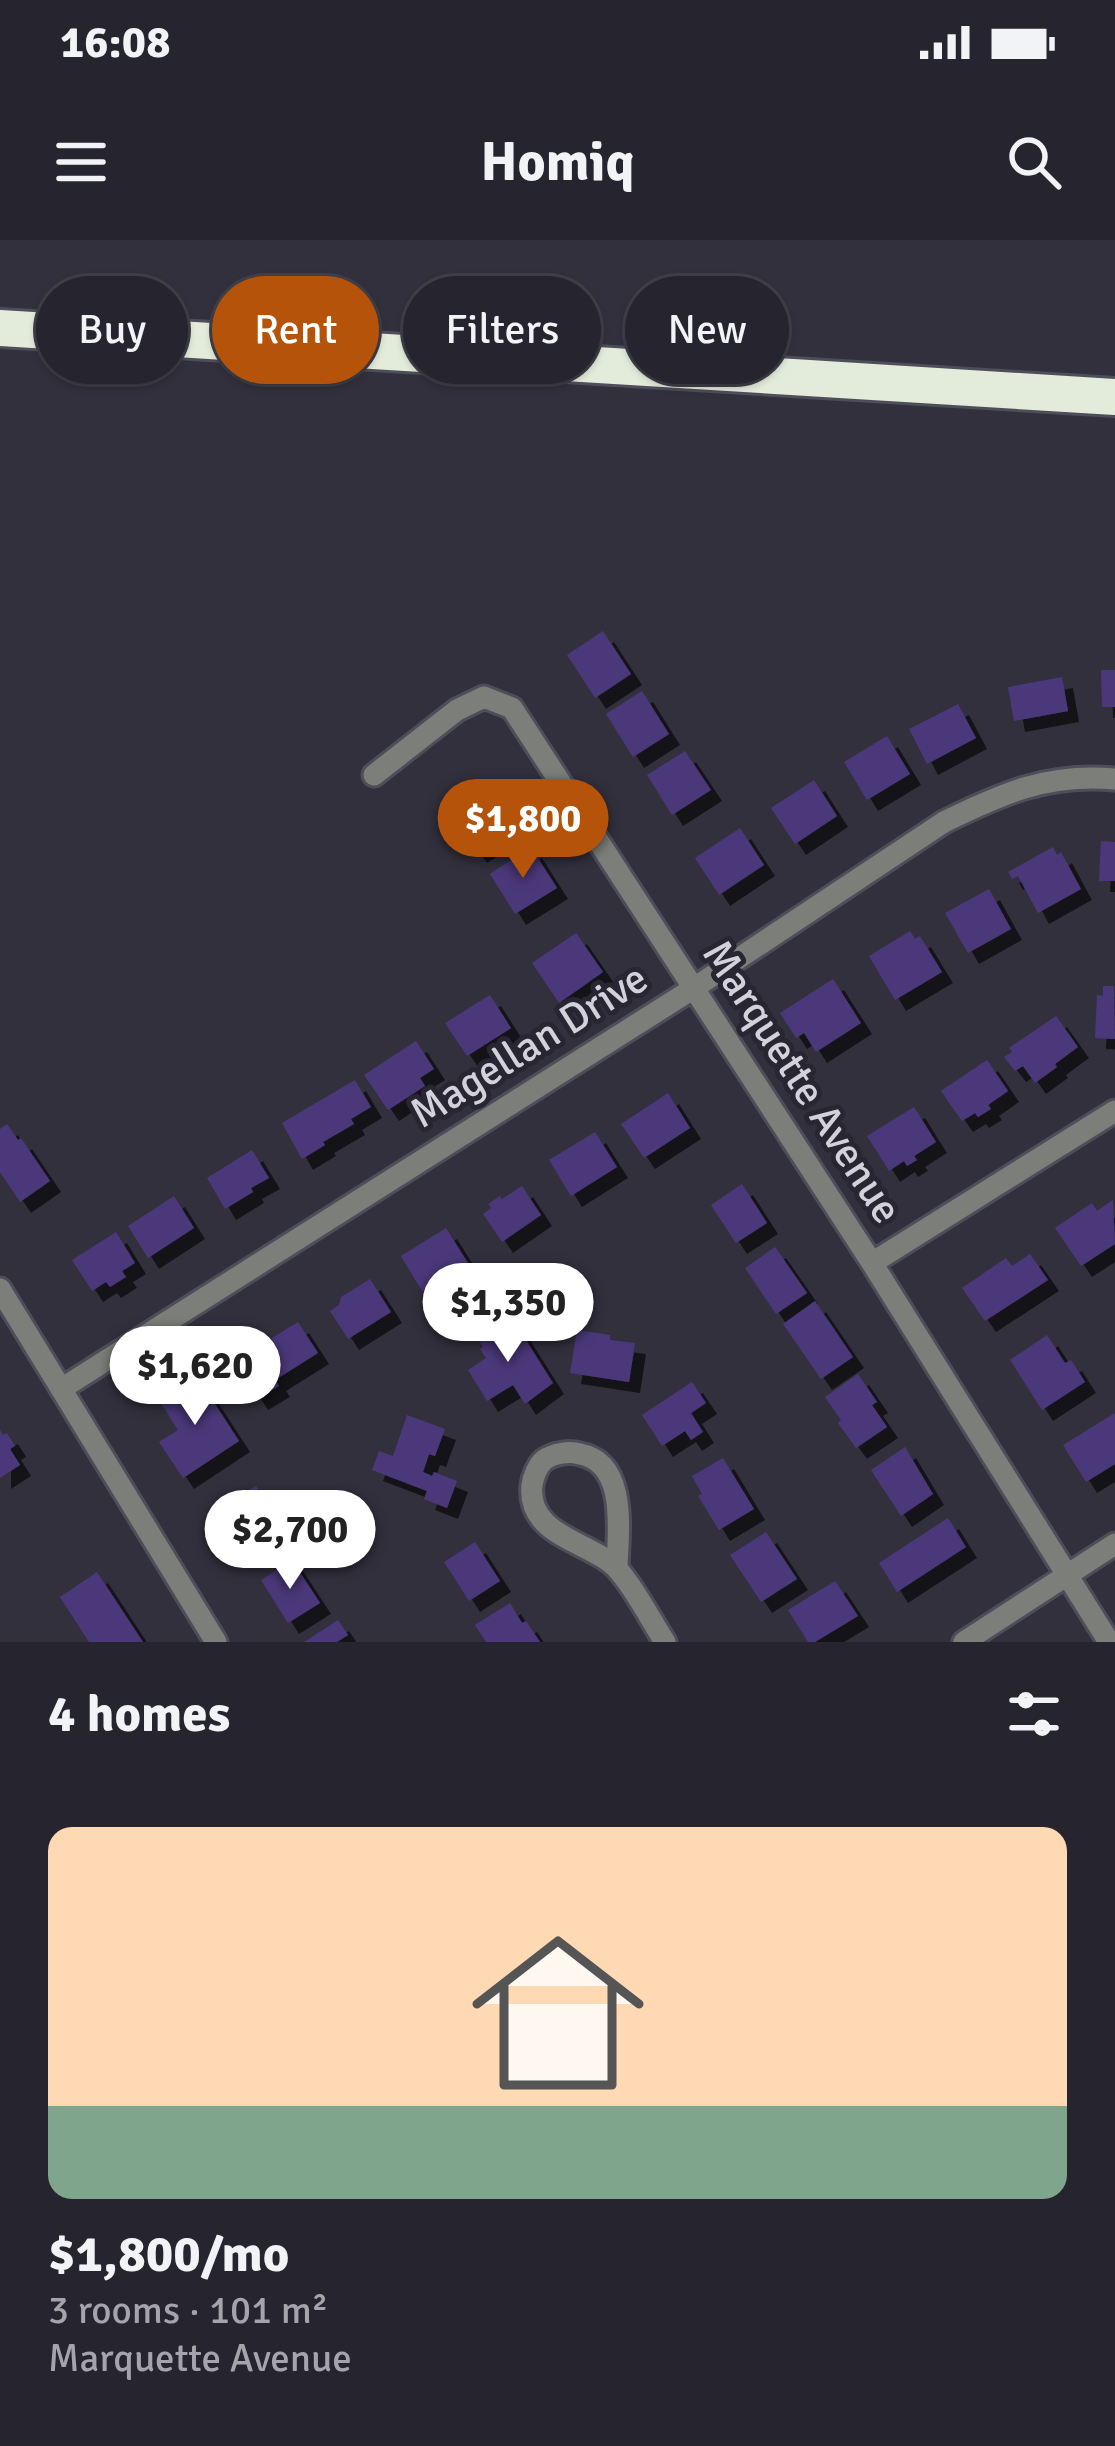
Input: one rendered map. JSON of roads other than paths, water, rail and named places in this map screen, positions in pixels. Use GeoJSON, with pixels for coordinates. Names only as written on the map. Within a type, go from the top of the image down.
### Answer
{"type":"FeatureCollection","features":[{"type":"Feature","properties":{"kind":"highway"},"geometry":{"type":"LineString","coordinates":[[0,328],[1115,397]]}},
{"type":"Feature","properties":{"kind":"street","name":"Marquette Avenue"},"geometry":{"type":"LineString","coordinates":[[374,775],[457,710],[484,697],[512,708],[872,1263],[1108,1642]]}},
{"type":"Feature","properties":{"kind":"street","name":"Magellan Drive"},"geometry":{"type":"LineString","coordinates":[[61,1389],[694,988],[944,822],[1036,783],[1115,779]]}},
{"type":"Feature","properties":{"kind":"street"},"geometry":{"type":"LineString","coordinates":[[872,1263],[1115,1111]]}},
{"type":"Feature","properties":{"kind":"street"},"geometry":{"type":"LineString","coordinates":[[0,1289],[216,1642]]}},
{"type":"Feature","properties":{"kind":"street"},"geometry":{"type":"LineString","coordinates":[[617,1567],[618,1522],[611,1478],[598,1461],[582,1454],[563,1453],[544,1460],[532,1482],[535,1510],[551,1528],[617,1567],[665,1642]]}},
{"type":"Feature","properties":{"kind":"street"},"geometry":{"type":"LineString","coordinates":[[964,1642],[1115,1544]]}}]}
